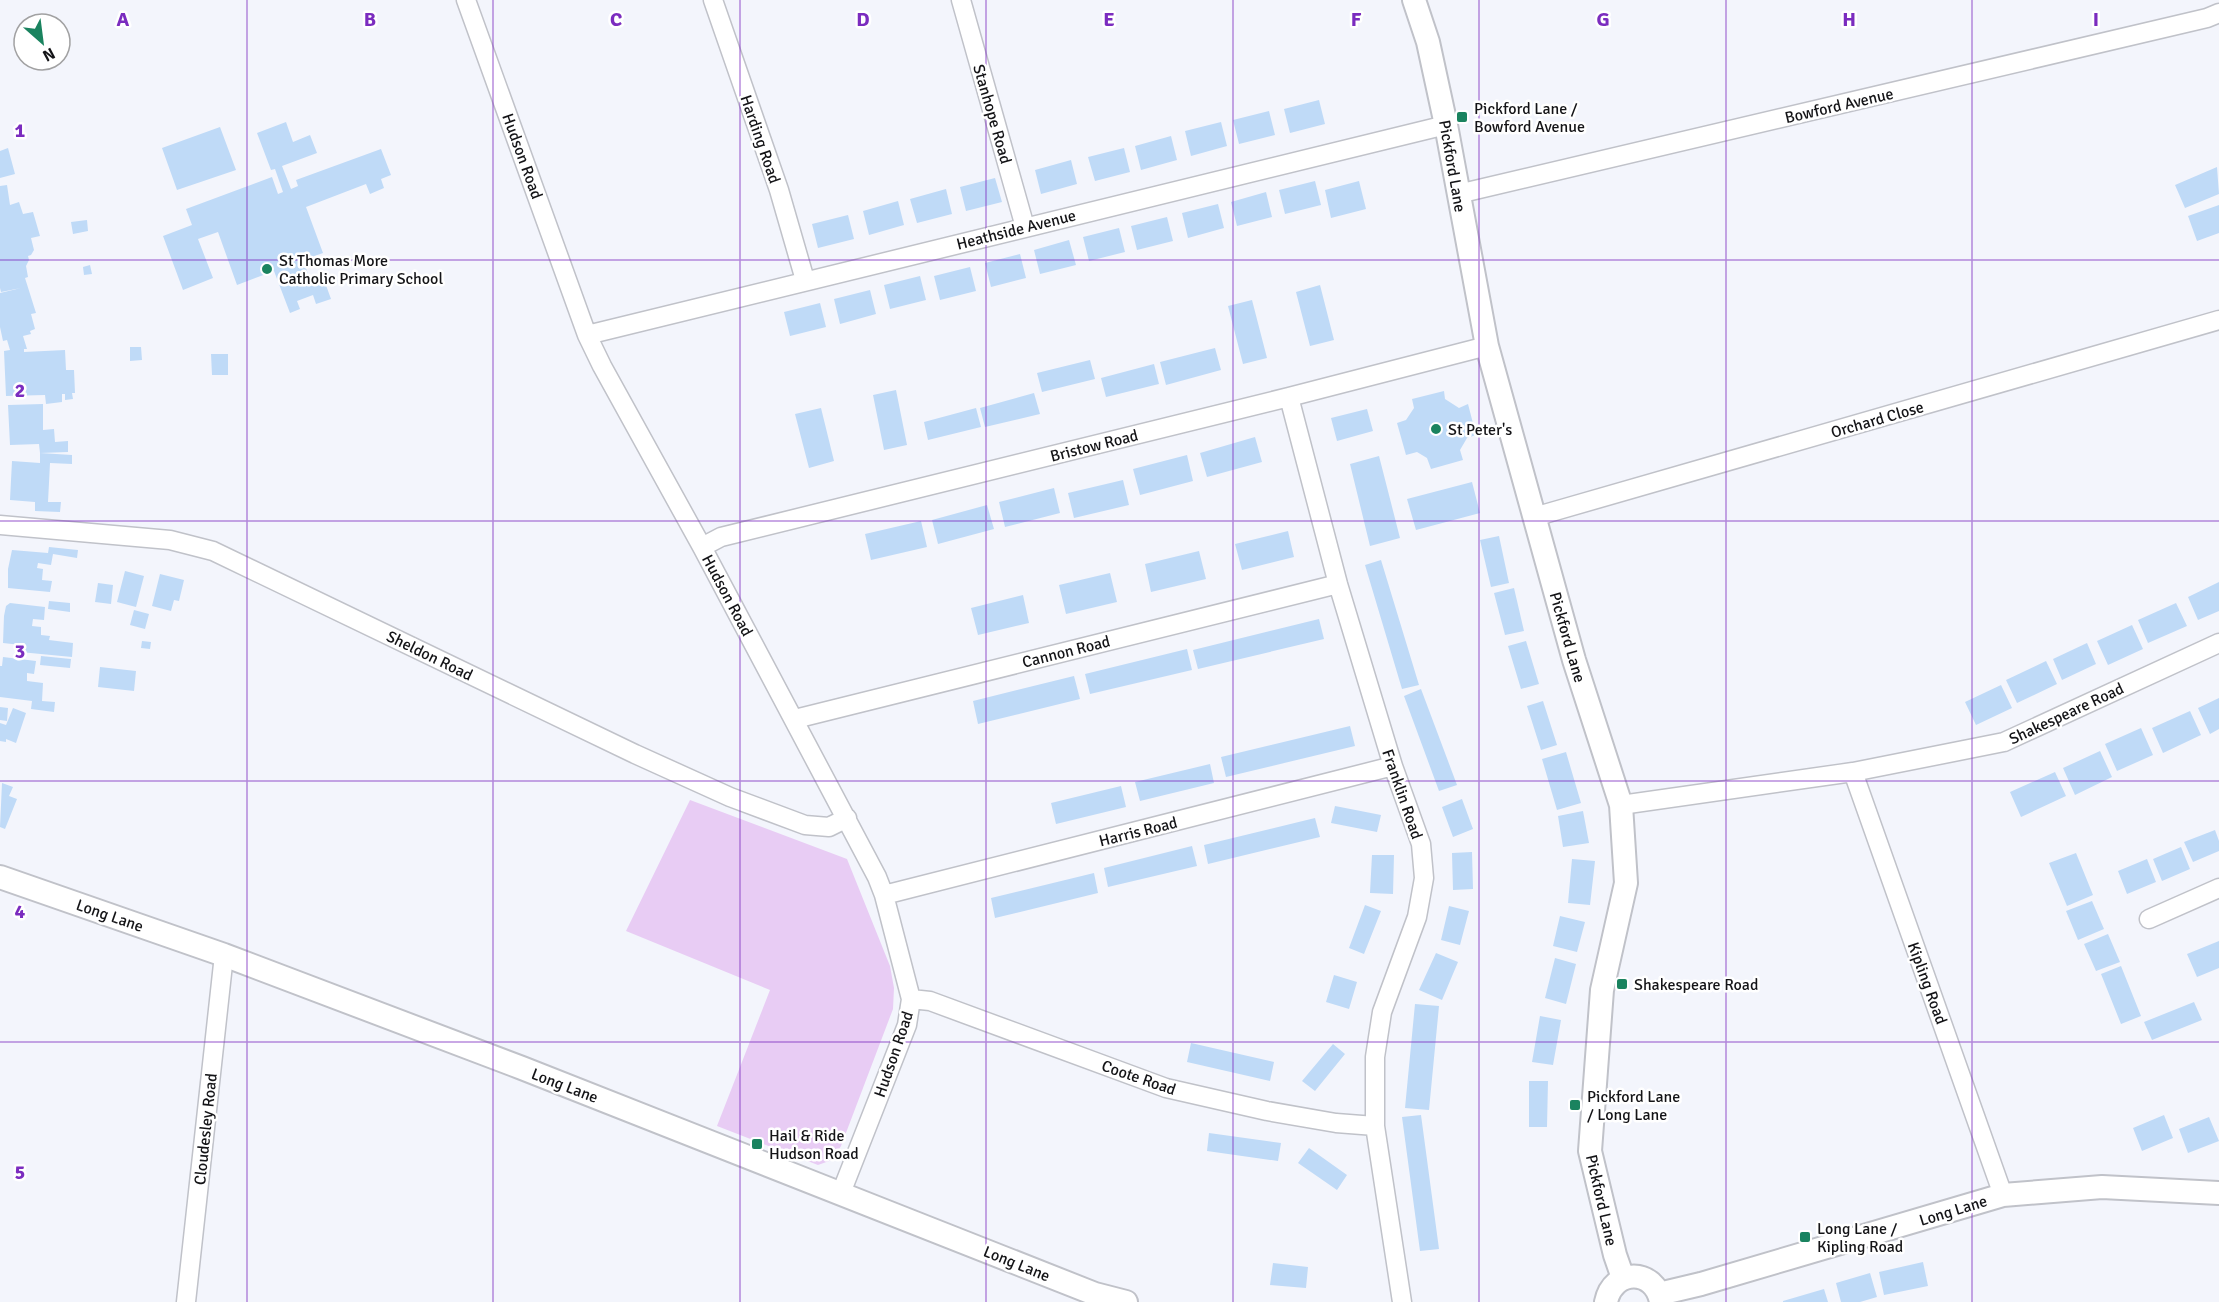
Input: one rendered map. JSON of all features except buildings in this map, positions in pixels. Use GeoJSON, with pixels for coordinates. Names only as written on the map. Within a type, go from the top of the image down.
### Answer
{"type":"FeatureCollection","features":[{"type":"Feature","properties":{"kind":"street","name":"Hudson Road"},"geometry":{"type":"LineString","coordinates":[[466,0],[587,335],[795,719],[884,895],[911,999],[907,1025],[841,1193]]}},
{"type":"Feature","properties":{"kind":"street","name":"Harding Road"},"geometry":{"type":"LineString","coordinates":[[713,0],[779,190],[805,280]]}},
{"type":"Feature","properties":{"kind":"street","name":"Stanhope Road"},"geometry":{"type":"LineString","coordinates":[[961,0],[1025,227]]}},
{"type":"Feature","properties":{"kind":"street","name":"Pickford Lane"},"geometry":{"type":"LineString","coordinates":[[1414,0],[1428,42],[1446,125],[1486,346],[1574,660],[1621,805],[1626,883],[1602,990],[1590,1151],[1615,1255],[1623,1278]]}},
{"type":"Feature","properties":{"kind":"street","name":"Bowford Avenue"},"geometry":{"type":"LineString","coordinates":[[1458,194],[2184,24],[2219,13]]}},
{"type":"Feature","properties":{"kind":"street","name":"Heathside Avenue"},"geometry":{"type":"LineString","coordinates":[[587,335],[1446,125]]}},
{"type":"Feature","properties":{"kind":"street","name":"Orchard Close"},"geometry":{"type":"LineString","coordinates":[[1534,517],[2219,320]]}},
{"type":"Feature","properties":{"kind":"street","name":"Bristow Road"},"geometry":{"type":"LineString","coordinates":[[702,547],[721,537],[1486,346]]}},
{"type":"Feature","properties":{"kind":"street","name":"Franklin Road"},"geometry":{"type":"LineString","coordinates":[[1289,397],[1338,584],[1393,766],[1421,844],[1424,878],[1417,917],[1382,1012],[1375,1057],[1375,1126],[1402,1302]]}},
{"type":"Feature","properties":{"kind":"street","name":"Sheldon Road"},"geometry":{"type":"LineString","coordinates":[[0,525],[170,540],[213,551],[729,797],[805,825],[829,827],[847,818]]}},
{"type":"Feature","properties":{"kind":"street","name":"Cannon Road"},"geometry":{"type":"LineString","coordinates":[[795,719],[1338,584]]}},
{"type":"Feature","properties":{"kind":"street","name":"Shakespeare Road"},"geometry":{"type":"LineString","coordinates":[[1621,805],[1853,772],[2004,742],[2219,643]]}},
{"type":"Feature","properties":{"kind":"street","name":"Harris Road"},"geometry":{"type":"LineString","coordinates":[[884,895],[1393,766]]}},
{"type":"Feature","properties":{"kind":"street","name":"Kipling Road"},"geometry":{"type":"LineString","coordinates":[[1853,772],[2003,1195]]}},
{"type":"Feature","properties":{"kind":"street","name":"Long Lane"},"geometry":{"type":"LineString","coordinates":[[0,877],[224,955],[522,1068],[1095,1294],[1126,1302]]}},
{"type":"Feature","properties":{"kind":"street"},"geometry":{"type":"LineString","coordinates":[[2149,919],[2219,888]]}},
{"type":"Feature","properties":{"kind":"street","name":"Cloudesley Road"},"geometry":{"type":"LineString","coordinates":[[186,1302],[224,955]]}},
{"type":"Feature","properties":{"kind":"street","name":"Coote Road"},"geometry":{"type":"LineString","coordinates":[[911,999],[930,1001],[1167,1088],[1267,1111],[1336,1123],[1375,1126]]}},
{"type":"Feature","properties":{"kind":"street","name":"Long Lane"},"geometry":{"type":"LineString","coordinates":[[1623,1278],[1634,1276],[1645,1278],[1654,1285],[1660,1298],[2003,1195],[2102,1186],[2219,1193]]}},
{"type":"Feature","properties":{"kind":"street"},"geometry":{"type":"LineString","coordinates":[[1606,1302],[1608,1293],[1614,1284],[1623,1278]]}},
{"type":"Feature","properties":{"kind":"shaded area"},"geometry":{"type":"Polygon","coordinates":[[[690,800],[847,859],[890,966],[894,988],[893,1009],[841,1146],[832,1160],[818,1165],[717,1126],[770,990],[626,931],[690,800]]]}},
{"type":"Feature","properties":{"kind":"place","name":"Pickford Lane / Bowford Avenue"},"geometry":{"type":"Point","coordinates":[1462,117]}},
{"type":"Feature","properties":{"kind":"place","name":"St Thomas More Catholic Primary School"},"geometry":{"type":"Point","coordinates":[267,269]}},
{"type":"Feature","properties":{"kind":"place","name":"St Peter's"},"geometry":{"type":"Point","coordinates":[1436,429]}},
{"type":"Feature","properties":{"kind":"place","name":"Shakespeare Road"},"geometry":{"type":"Point","coordinates":[1622,984]}},
{"type":"Feature","properties":{"kind":"place","name":"Pickford Lane / Long Lane"},"geometry":{"type":"Point","coordinates":[1575,1105]}},
{"type":"Feature","properties":{"kind":"place","name":"Hail & Ride Hudson Road"},"geometry":{"type":"Point","coordinates":[757,1144]}},
{"type":"Feature","properties":{"kind":"place","name":"Long Lane / Kipling Road"},"geometry":{"type":"Point","coordinates":[1805,1237]}}]}
